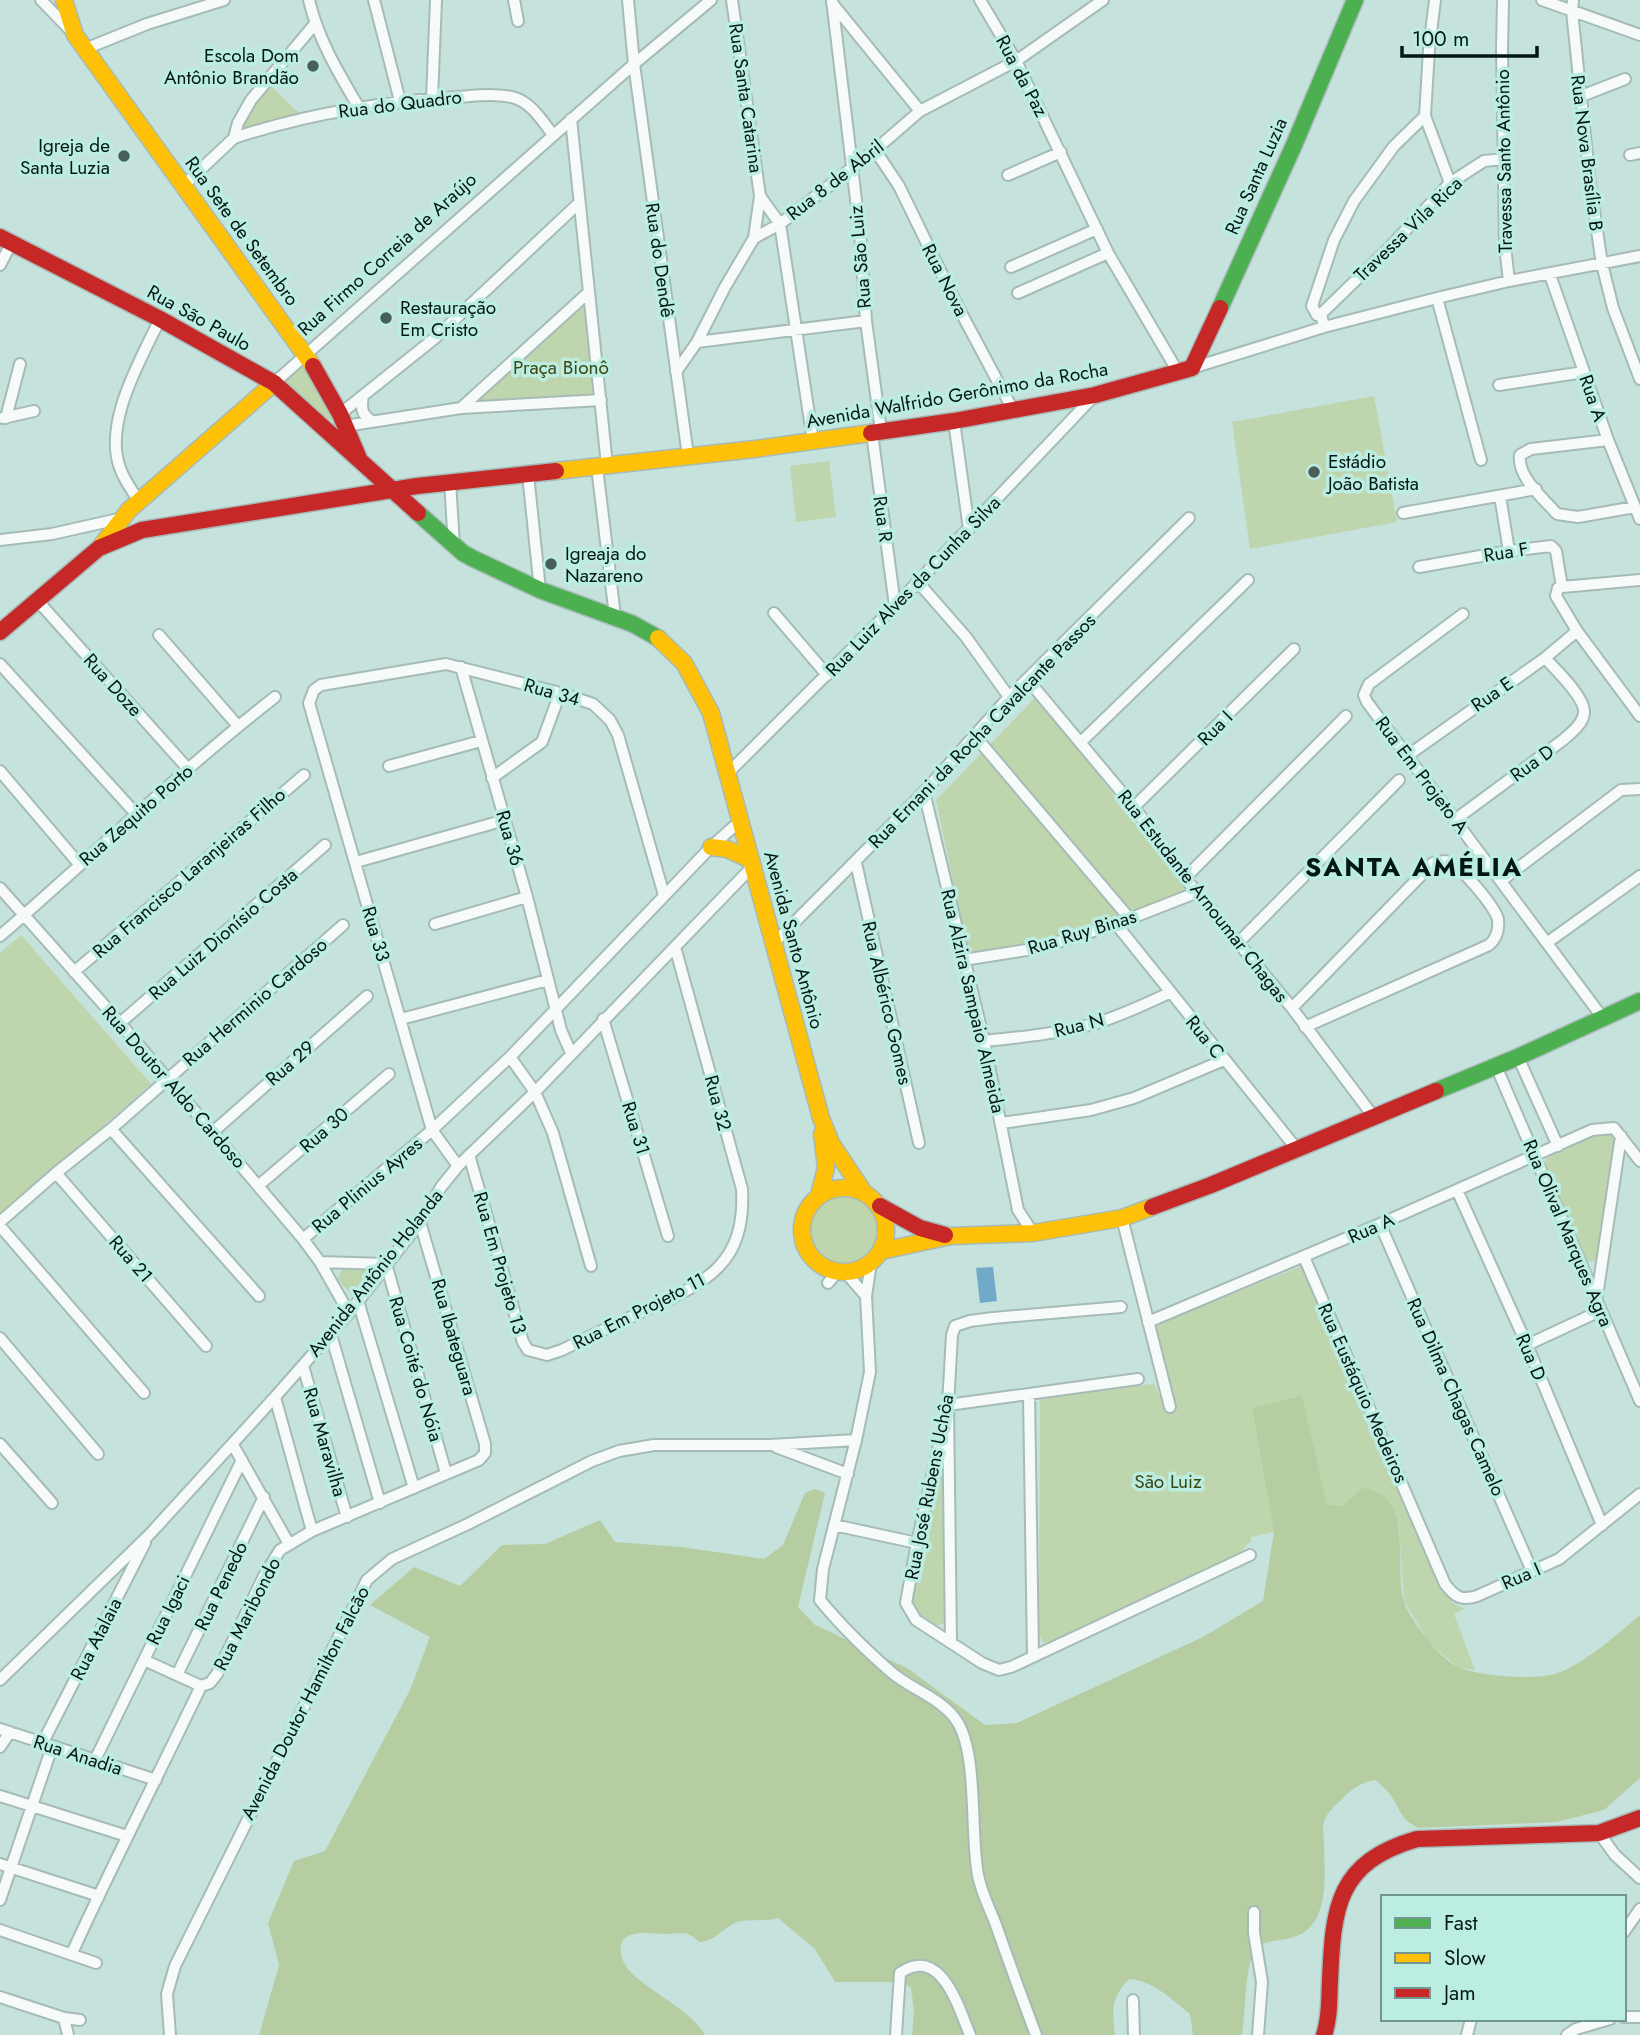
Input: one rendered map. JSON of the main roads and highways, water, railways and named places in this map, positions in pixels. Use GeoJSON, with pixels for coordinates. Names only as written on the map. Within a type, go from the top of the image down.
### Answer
{"type":"FeatureCollection","features":[{"type":"Feature","properties":{"kind":"water"},"geometry":{"type":"Polygon","coordinates":[[[993,1267],[997,1301],[980,1303],[976,1268],[993,1267]]]}},
{"type":"Feature","properties":{"kind":"place","name":"Escola Dom Antônio Brandão"},"geometry":{"type":"Point","coordinates":[313,66]}},
{"type":"Feature","properties":{"kind":"place","name":"Igreja de Santa Luzia"},"geometry":{"type":"Point","coordinates":[124,156]}},
{"type":"Feature","properties":{"kind":"place","name":"Restauração Em Cristo"},"geometry":{"type":"Point","coordinates":[386,318]}},
{"type":"Feature","properties":{"kind":"place","name":"Estádio João Batista"},"geometry":{"type":"Point","coordinates":[1314,472]}},
{"type":"Feature","properties":{"kind":"place","name":"Igreaja do Nazareno"},"geometry":{"type":"Point","coordinates":[551,564]}},
{"type":"Feature","properties":{"kind":"district","name":"SANTA AMÉLIA"},"geometry":{"type":"Point","coordinates":[1414,867]}},
{"type":"Feature","properties":{"kind":"park label","name":"Praça Bionô"},"geometry":{"type":"Point","coordinates":[561,367]}},
{"type":"Feature","properties":{"kind":"park label","name":"São Luiz"},"geometry":{"type":"Point","coordinates":[1168,1481]}}]}
